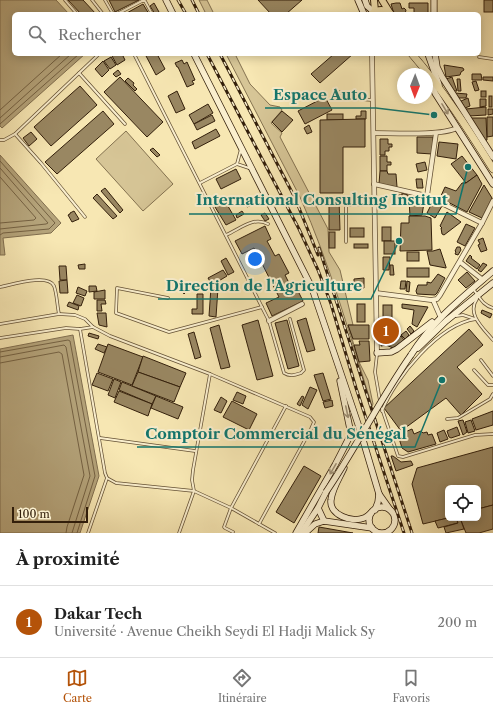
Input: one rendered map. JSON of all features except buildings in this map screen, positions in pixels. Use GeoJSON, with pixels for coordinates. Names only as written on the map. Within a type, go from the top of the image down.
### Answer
{"type":"FeatureCollection","features":[{"type":"Feature","properties":{"kind":"highway"},"geometry":{"type":"LineString","coordinates":[[414,56],[424,68]]}},
{"type":"Feature","properties":{"kind":"highway"},"geometry":{"type":"LineString","coordinates":[[419,56],[425,68]]}},
{"type":"Feature","properties":{"kind":"highway"},"geometry":{"type":"LineString","coordinates":[[433,79],[493,169]]}},
{"type":"Feature","properties":{"kind":"main road"},"geometry":{"type":"LineString","coordinates":[[374,0],[373,12],[384,10],[388,12]]}},
{"type":"Feature","properties":{"kind":"main road"},"geometry":{"type":"LineString","coordinates":[[382,0],[390,12]]}},
{"type":"Feature","properties":{"kind":"street"},"geometry":{"type":"LineString","coordinates":[[166,0],[172,12]]}},
{"type":"Feature","properties":{"kind":"street"},"geometry":{"type":"LineString","coordinates":[[358,0],[363,12]]}},
{"type":"Feature","properties":{"kind":"street"},"geometry":{"type":"LineString","coordinates":[[365,0],[367,6],[373,12]]}},
{"type":"Feature","properties":{"kind":"street"},"geometry":{"type":"LineString","coordinates":[[434,0],[434,12]]}},
{"type":"Feature","properties":{"kind":"street"},"geometry":{"type":"LineString","coordinates":[[195,56],[312,288],[360,430],[379,494],[394,516],[393,525],[389,532],[325,521]]}},
{"type":"Feature","properties":{"kind":"street"},"geometry":{"type":"LineString","coordinates":[[372,56],[377,353],[391,352],[397,349],[449,309],[493,271]]}},
{"type":"Feature","properties":{"kind":"street"},"geometry":{"type":"LineString","coordinates":[[429,56],[442,91]]}},
{"type":"Feature","properties":{"kind":"street"},"geometry":{"type":"LineString","coordinates":[[435,56],[437,67],[442,77],[490,147],[493,158]]}},
{"type":"Feature","properties":{"kind":"street"},"geometry":{"type":"LineString","coordinates":[[433,88],[435,93],[493,184]]}},
{"type":"Feature","properties":{"kind":"street"},"geometry":{"type":"LineString","coordinates":[[374,132],[436,133],[447,132],[457,128]]}},
{"type":"Feature","properties":{"kind":"street"},"geometry":{"type":"LineString","coordinates":[[427,196],[436,133]]}},
{"type":"Feature","properties":{"kind":"street"},"geometry":{"type":"LineString","coordinates":[[374,184],[427,196],[482,223]]}},
{"type":"Feature","properties":{"kind":"street"},"geometry":{"type":"LineString","coordinates":[[376,293],[433,300],[437,299],[460,262],[493,201]]}},
{"type":"Feature","properties":{"kind":"street"},"geometry":{"type":"LineString","coordinates":[[460,262],[483,280]]}},
{"type":"Feature","properties":{"kind":"street"},"geometry":{"type":"LineString","coordinates":[[424,339],[479,296],[493,283]]}},
{"type":"Feature","properties":{"kind":"street"},"geometry":{"type":"LineString","coordinates":[[433,300],[440,316]]}},
{"type":"Feature","properties":{"kind":"street"},"geometry":{"type":"LineString","coordinates":[[269,321],[302,304]]}},
{"type":"Feature","properties":{"kind":"street"},"geometry":{"type":"LineString","coordinates":[[298,532],[318,508],[389,387],[411,355],[449,309]]}},
{"type":"Feature","properties":{"kind":"street"},"geometry":{"type":"LineString","coordinates":[[298,532],[351,434],[338,363]]}},
{"type":"Feature","properties":{"kind":"street"},"geometry":{"type":"LineString","coordinates":[[351,434],[360,430]]}},
{"type":"Feature","properties":{"kind":"street"},"geometry":{"type":"LineString","coordinates":[[346,462],[333,492],[331,501],[334,511],[344,517],[356,519],[364,518],[373,511],[383,508],[391,511]]}},
{"type":"Feature","properties":{"kind":"street"},"geometry":{"type":"LineString","coordinates":[[375,530],[369,519],[378,502],[379,494]]}},
{"type":"Feature","properties":{"kind":"street"},"geometry":{"type":"LineString","coordinates":[[318,508],[325,521]]}},
{"type":"Feature","properties":{"kind":"street"},"geometry":{"type":"LineString","coordinates":[[305,533],[315,524],[325,521],[334,511]]}},
{"type":"Feature","properties":{"kind":"street"},"geometry":{"type":"LineString","coordinates":[[305,533],[314,514]]}},
{"type":"Feature","properties":{"kind":"lane"},"geometry":{"type":"LineString","coordinates":[[65,0],[75,12]]}},
{"type":"Feature","properties":{"kind":"lane"},"geometry":{"type":"LineString","coordinates":[[92,0],[101,12]]}},
{"type":"Feature","properties":{"kind":"lane"},"geometry":{"type":"LineString","coordinates":[[105,0],[112,12]]}},
{"type":"Feature","properties":{"kind":"lane"},"geometry":{"type":"LineString","coordinates":[[121,12],[142,0],[145,1],[151,12]]}},
{"type":"Feature","properties":{"kind":"lane"},"geometry":{"type":"LineString","coordinates":[[0,140],[4,140],[15,134],[97,56]]}},
{"type":"Feature","properties":{"kind":"lane"},"geometry":{"type":"LineString","coordinates":[[135,56],[269,321],[284,373],[294,375],[301,374],[304,370],[290,319]]}},
{"type":"Feature","properties":{"kind":"lane"},"geometry":{"type":"LineString","coordinates":[[479,57],[493,59]]}},
{"type":"Feature","properties":{"kind":"lane"},"geometry":{"type":"LineString","coordinates":[[79,73],[125,124]]}},
{"type":"Feature","properties":{"kind":"lane"},"geometry":{"type":"LineString","coordinates":[[339,92],[347,98],[374,100]]}},
{"type":"Feature","properties":{"kind":"lane"},"geometry":{"type":"LineString","coordinates":[[15,134],[85,217]]}},
{"type":"Feature","properties":{"kind":"lane"},"geometry":{"type":"LineString","coordinates":[[237,164],[241,146]]}},
{"type":"Feature","properties":{"kind":"lane"},"geometry":{"type":"LineString","coordinates":[[200,183],[237,164],[252,169]]}},
{"type":"Feature","properties":{"kind":"lane"},"geometry":{"type":"LineString","coordinates":[[346,242],[346,205],[375,204]]}},
{"type":"Feature","properties":{"kind":"lane"},"geometry":{"type":"LineString","coordinates":[[490,207],[493,212]]}},
{"type":"Feature","properties":{"kind":"lane"},"geometry":{"type":"LineString","coordinates":[[226,236],[251,222],[261,220],[268,224]]}},
{"type":"Feature","properties":{"kind":"lane"},"geometry":{"type":"LineString","coordinates":[[0,287],[38,280],[49,280],[54,285],[59,314]]}},
{"type":"Feature","properties":{"kind":"lane"},"geometry":{"type":"LineString","coordinates":[[168,298],[117,288],[116,313],[169,332],[262,307]]}},
{"type":"Feature","properties":{"kind":"lane"},"geometry":{"type":"LineString","coordinates":[[473,288],[485,305],[493,308]]}},
{"type":"Feature","properties":{"kind":"lane"},"geometry":{"type":"LineString","coordinates":[[479,296],[474,304],[476,319],[493,340]]}},
{"type":"Feature","properties":{"kind":"lane"},"geometry":{"type":"LineString","coordinates":[[0,324],[59,314],[75,315],[85,319],[93,327],[110,336],[210,374],[310,417],[313,420],[313,424],[258,524]]}},
{"type":"Feature","properties":{"kind":"lane"},"geometry":{"type":"LineString","coordinates":[[446,321],[458,315],[476,319]]}},
{"type":"Feature","properties":{"kind":"lane"},"geometry":{"type":"LineString","coordinates":[[382,412],[391,393],[403,375],[428,346],[446,332],[464,322],[476,319]]}},
{"type":"Feature","properties":{"kind":"lane"},"geometry":{"type":"LineString","coordinates":[[0,338],[66,328],[80,329],[93,327]]}},
{"type":"Feature","properties":{"kind":"lane"},"geometry":{"type":"LineString","coordinates":[[80,329],[107,478],[116,484],[194,490],[231,508],[275,533]]}},
{"type":"Feature","properties":{"kind":"lane"},"geometry":{"type":"LineString","coordinates":[[377,353],[376,379],[382,412],[398,456],[403,457],[475,435],[493,434]]}},
{"type":"Feature","properties":{"kind":"lane"},"geometry":{"type":"LineString","coordinates":[[481,360],[493,376]]}},
{"type":"Feature","properties":{"kind":"lane"},"geometry":{"type":"LineString","coordinates":[[474,370],[488,385],[493,385]]}},
{"type":"Feature","properties":{"kind":"lane"},"geometry":{"type":"LineString","coordinates":[[179,533],[194,490],[192,480],[210,374]]}},
{"type":"Feature","properties":{"kind":"lane"},"geometry":{"type":"LineString","coordinates":[[447,419],[458,418],[490,399],[493,394]]}},
{"type":"Feature","properties":{"kind":"lane"},"geometry":{"type":"LineString","coordinates":[[233,532],[224,527],[231,508],[286,406]]}},
{"type":"Feature","properties":{"kind":"lane"},"geometry":{"type":"LineString","coordinates":[[99,438],[196,452]]}},
{"type":"Feature","properties":{"kind":"lane"},"geometry":{"type":"LineString","coordinates":[[88,533],[107,478]]}},
{"type":"Feature","properties":{"kind":"lane"},"geometry":{"type":"LineString","coordinates":[[291,533],[298,532]]}},
{"type":"Feature","properties":{"kind":"shaded area"},"geometry":{"type":"Polygon","coordinates":[[[199,0],[207,0],[213,12],[205,12],[199,0]]]}},
{"type":"Feature","properties":{"kind":"shaded area"},"geometry":{"type":"Polygon","coordinates":[[[227,56],[236,56],[250,84],[270,105],[280,107],[282,110],[271,123],[282,133],[280,137],[328,229],[329,252],[340,270],[353,325],[348,325],[359,362],[368,380],[373,404],[372,406],[339,300],[321,248],[300,197],[227,56]]]}},
{"type":"Feature","properties":{"kind":"shaded area"},"geometry":{"type":"Polygon","coordinates":[[[126,131],[173,184],[143,211],[96,159],[126,131]]]}},
{"type":"Feature","properties":{"kind":"water"},"geometry":{"type":"Polygon","coordinates":[[[0,0],[56,0],[67,12],[12,12],[12,56],[83,56],[2,128],[0,126],[0,0]]]}},
{"type":"Feature","properties":{"kind":"water"},"geometry":{"type":"Polygon","coordinates":[[[0,155],[61,223],[51,233],[3,238],[5,255],[0,255],[0,155]]]}},
{"type":"Feature","properties":{"kind":"water"},"geometry":{"type":"Polygon","coordinates":[[[73,335],[99,476],[80,533],[0,533],[0,349],[73,335]]]}},
{"type":"Feature","properties":{"kind":"railway"},"geometry":{"type":"LineString","coordinates":[[178,0],[185,12]]}},
{"type":"Feature","properties":{"kind":"railway"},"geometry":{"type":"LineString","coordinates":[[192,0],[198,12]]}},
{"type":"Feature","properties":{"kind":"railway"},"geometry":{"type":"LineString","coordinates":[[208,56],[299,229],[318,270],[331,304],[356,388],[404,533]]}},
{"type":"Feature","properties":{"kind":"railway"},"geometry":{"type":"LineString","coordinates":[[221,56],[295,198],[318,255]]}},
{"type":"Feature","properties":{"kind":"railway"},"geometry":{"type":"LineString","coordinates":[[319,248],[412,533]]}},
{"type":"Feature","properties":{"kind":"place","name":"Espace Auto"},"geometry":{"type":"Point","coordinates":[434,115]}},
{"type":"Feature","properties":{"kind":"place","name":"International Consulting Institut"},"geometry":{"type":"Point","coordinates":[468,167]}},
{"type":"Feature","properties":{"kind":"place","name":"Direction de l'Agriculture"},"geometry":{"type":"Point","coordinates":[399,241]}},
{"type":"Feature","properties":{"kind":"place","name":"Dakar Tech"},"geometry":{"type":"Point","coordinates":[386,331]}},
{"type":"Feature","properties":{"kind":"place","name":"Comptoir Commercial du Sénégal"},"geometry":{"type":"Point","coordinates":[442,380]}}]}
